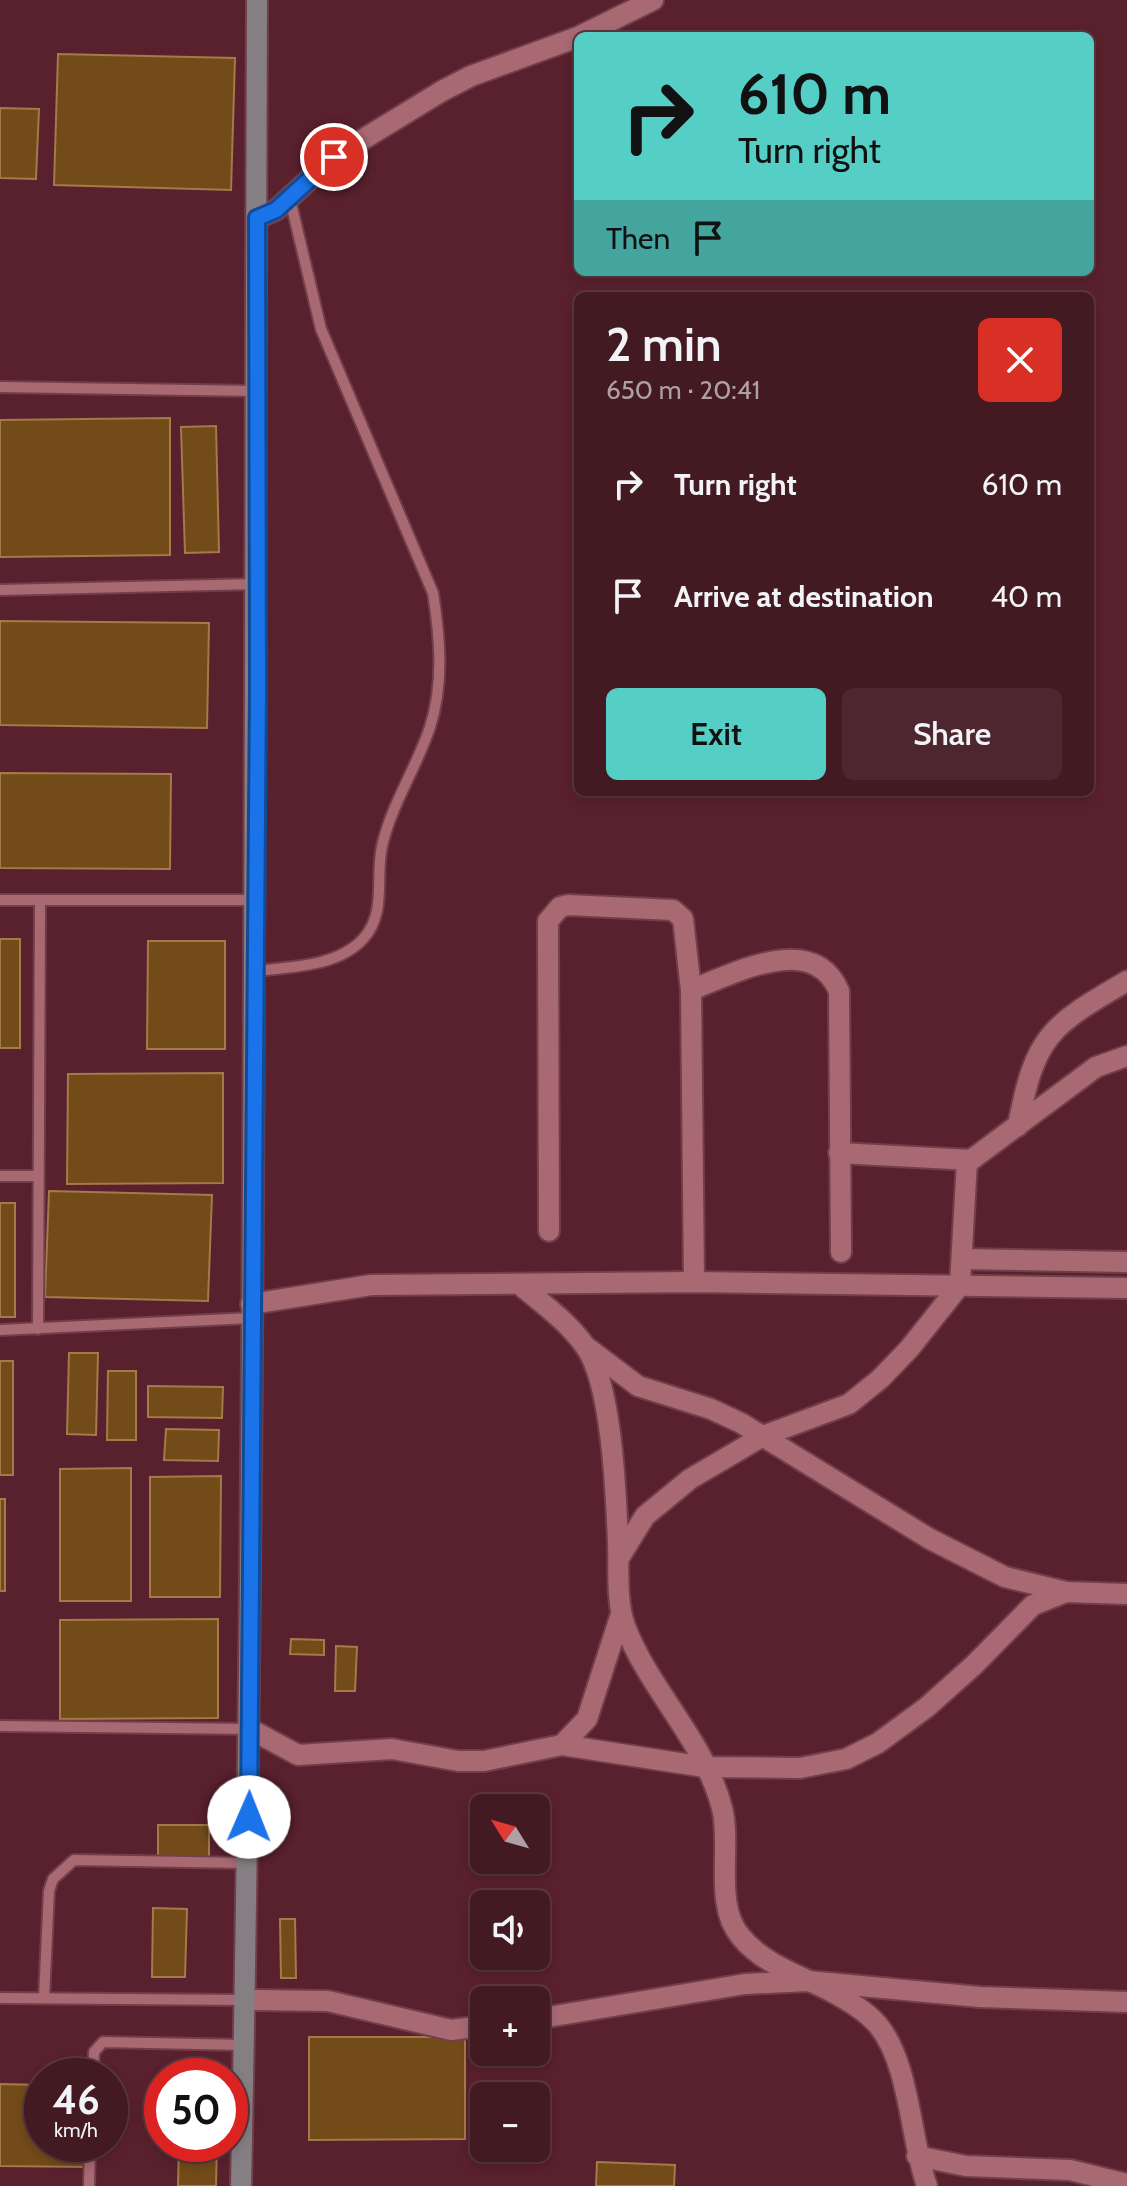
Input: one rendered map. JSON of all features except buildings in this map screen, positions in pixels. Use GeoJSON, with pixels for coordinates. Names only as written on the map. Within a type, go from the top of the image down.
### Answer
{"type":"FeatureCollection","features":[{"type":"Feature","properties":{"kind":"main road"},"geometry":{"type":"LineString","coordinates":[[241,2186],[250,1729],[258,391],[257,0]]}},
{"type":"Feature","properties":{"kind":"street"},"geometry":{"type":"LineString","coordinates":[[587,32],[653,0]]}},
{"type":"Feature","properties":{"kind":"street"},"geometry":{"type":"LineString","coordinates":[[257,218],[276,210],[290,199],[334,157],[442,91],[471,76],[574,38]]}},
{"type":"Feature","properties":{"kind":"street"},"geometry":{"type":"LineString","coordinates":[[549,1231],[548,921],[552,913],[568,905],[673,910],[683,919],[691,990],[694,1282]]}},
{"type":"Feature","properties":{"kind":"street"},"geometry":{"type":"LineString","coordinates":[[691,990],[769,963],[799,960],[825,968],[839,991],[841,1252]]}},
{"type":"Feature","properties":{"kind":"street"},"geometry":{"type":"LineString","coordinates":[[1018,1126],[1035,1057],[1055,1027],[1083,1006],[1127,981]]}},
{"type":"Feature","properties":{"kind":"street"},"geometry":{"type":"LineString","coordinates":[[839,1153],[967,1161],[1096,1067],[1127,1056]]}},
{"type":"Feature","properties":{"kind":"street"},"geometry":{"type":"LineString","coordinates":[[619,1559],[645,1516],[664,1498],[763,1436],[849,1404],[890,1369],[960,1285],[967,1161]]}},
{"type":"Feature","properties":{"kind":"street"},"geometry":{"type":"LineString","coordinates":[[962,1259],[1127,1262]]}},
{"type":"Feature","properties":{"kind":"street"},"geometry":{"type":"LineString","coordinates":[[251,1311],[371,1285],[694,1282],[1127,1288]]}},
{"type":"Feature","properties":{"kind":"street"},"geometry":{"type":"LineString","coordinates":[[519,1284],[563,1321],[586,1347],[638,1386],[711,1409],[763,1436],[930,1539],[1005,1577],[1066,1592],[1127,1594]]}},
{"type":"Feature","properties":{"kind":"street"},"geometry":{"type":"LineString","coordinates":[[586,1347],[603,1395],[616,1497],[621,1614],[633,1645],[705,1767],[725,1823],[730,1917],[740,1937],[764,1957],[861,2009],[888,2039],[897,2060],[917,2156],[927,2186]]}},
{"type":"Feature","properties":{"kind":"street"},"geometry":{"type":"LineString","coordinates":[[250,1729],[284,1750],[320,1756],[392,1749],[458,1761],[484,1761],[562,1745],[705,1767],[800,1768],[846,1759],[878,1743],[927,1707],[1033,1605],[1066,1592]]}},
{"type":"Feature","properties":{"kind":"street"},"geometry":{"type":"LineString","coordinates":[[562,1745],[587,1719],[621,1614]]}},
{"type":"Feature","properties":{"kind":"street"},"geometry":{"type":"LineString","coordinates":[[550,2017],[745,1984],[807,1981],[980,1997],[1127,2002]]}},
{"type":"Feature","properties":{"kind":"street"},"geometry":{"type":"LineString","coordinates":[[245,2000],[328,2001],[451,2030],[470,2028]]}},
{"type":"Feature","properties":{"kind":"street"},"geometry":{"type":"LineString","coordinates":[[917,2156],[966,2166],[1070,2170],[1127,2184]]}},
{"type":"Feature","properties":{"kind":"lane"},"geometry":{"type":"LineString","coordinates":[[254,971],[325,961],[349,951],[375,923],[382,848],[402,788],[430,728],[439,667],[439,634],[433,593],[321,329],[290,199]]}},
{"type":"Feature","properties":{"kind":"lane"},"geometry":{"type":"LineString","coordinates":[[0,387],[258,391]]}},
{"type":"Feature","properties":{"kind":"lane"},"geometry":{"type":"LineString","coordinates":[[0,590],[257,584]]}},
{"type":"Feature","properties":{"kind":"lane"},"geometry":{"type":"LineString","coordinates":[[0,900],[255,900]]}},
{"type":"Feature","properties":{"kind":"lane"},"geometry":{"type":"LineString","coordinates":[[38,1329],[36,1176],[40,900]]}},
{"type":"Feature","properties":{"kind":"lane"},"geometry":{"type":"LineString","coordinates":[[0,1176],[36,1176]]}},
{"type":"Feature","properties":{"kind":"lane"},"geometry":{"type":"LineString","coordinates":[[0,1330],[251,1311]]}},
{"type":"Feature","properties":{"kind":"lane"},"geometry":{"type":"LineString","coordinates":[[0,1726],[250,1729]]}},
{"type":"Feature","properties":{"kind":"lane"},"geometry":{"type":"LineString","coordinates":[[44,1998],[49,1891],[53,1879],[74,1860],[247,1863]]}},
{"type":"Feature","properties":{"kind":"lane"},"geometry":{"type":"LineString","coordinates":[[0,1998],[245,2000]]}},
{"type":"Feature","properties":{"kind":"lane"},"geometry":{"type":"LineString","coordinates":[[94,2058],[94,2052],[103,2042],[244,2045]]}},
{"type":"Feature","properties":{"kind":"lane"},"geometry":{"type":"LineString","coordinates":[[89,2186],[90,2162]]}},
{"type":"Feature","properties":{"kind":"route"},"geometry":{"type":"LineString","coordinates":[[249,1817],[258,691],[257,218],[276,210],[290,199],[334,157]]}}]}
